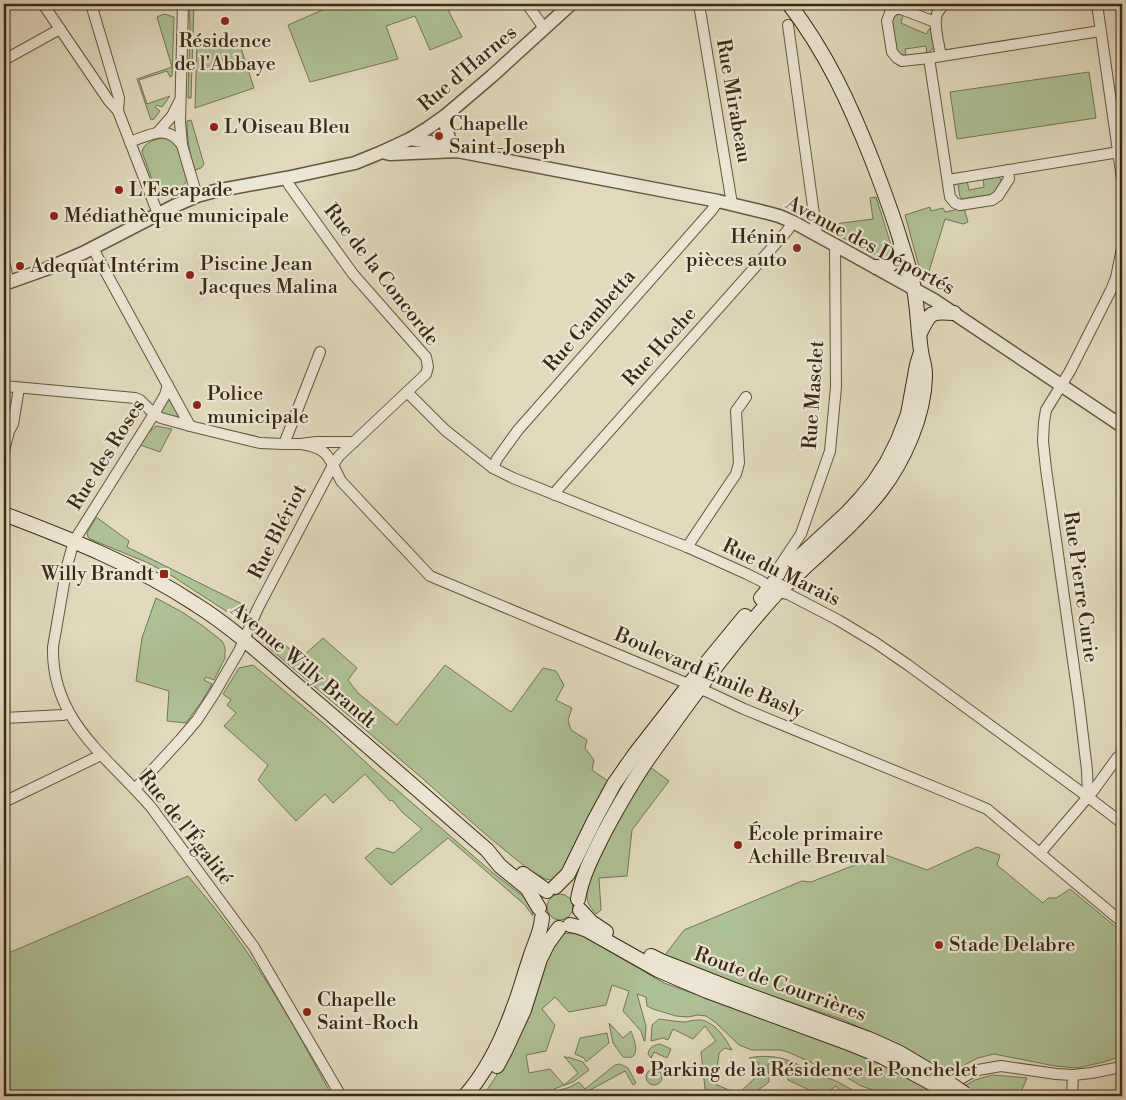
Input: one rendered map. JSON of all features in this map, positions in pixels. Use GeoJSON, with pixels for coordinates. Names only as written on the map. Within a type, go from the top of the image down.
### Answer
{"type":"FeatureCollection","features":[{"type":"Feature","properties":{"kind":"main road"},"geometry":{"type":"LineString","coordinates":[[774,590],[801,571],[855,520],[880,492],[908,445],[918,418],[926,377],[921,352],[914,288],[891,209],[850,106],[807,28],[789,4]]}},
{"type":"Feature","properties":{"kind":"main road"},"geometry":{"type":"LineString","coordinates":[[876,267],[884,267],[892,263],[898,255],[901,244]]}},
{"type":"Feature","properties":{"kind":"main road"},"geometry":{"type":"LineString","coordinates":[[920,333],[926,320],[934,313],[938,311],[954,313]]}},
{"type":"Feature","properties":{"kind":"main road"},"geometry":{"type":"LineString","coordinates":[[465,1096],[479,1078],[494,1052],[514,1008],[530,955],[542,927],[542,898],[568,874],[614,784],[672,705],[694,687],[736,642],[774,590],[783,572],[847,514],[874,482],[898,440],[908,414],[916,365],[921,352]]}},
{"type":"Feature","properties":{"kind":"main road","name":"Avenue Willy Brandt"},"geometry":{"type":"LineString","coordinates":[[4,514],[74,541],[122,563],[181,594],[211,614],[244,640],[487,850],[500,866],[526,888],[541,913]]}},
{"type":"Feature","properties":{"kind":"main road"},"geometry":{"type":"LineString","coordinates":[[477,1096],[506,1049],[524,1010],[540,959],[548,943],[565,926],[575,920],[582,881],[616,811],[694,687]]}},
{"type":"Feature","properties":{"kind":"main road","name":"Avenue Willy Brandt"},"geometry":{"type":"LineString","coordinates":[[487,850],[529,879],[551,889]]}},
{"type":"Feature","properties":{"kind":"main road"},"geometry":{"type":"LineString","coordinates":[[551,889],[564,887],[569,889],[573,892],[579,904]]}},
{"type":"Feature","properties":{"kind":"main road","name":"Route de Courrières"},"geometry":{"type":"LineString","coordinates":[[579,904],[591,922],[607,933],[661,961],[869,1039],[900,1053],[939,1087]]}},
{"type":"Feature","properties":{"kind":"main road"},"geometry":{"type":"LineString","coordinates":[[541,913],[550,925],[565,926]]}},
{"type":"Feature","properties":{"kind":"main road","name":"Route de Courrières"},"geometry":{"type":"LineString","coordinates":[[565,926],[579,926],[658,970],[707,991],[883,1057],[939,1087],[961,1095]]}},
{"type":"Feature","properties":{"kind":"street"},"geometry":{"type":"LineString","coordinates":[[43,4],[118,111],[158,214]]}},
{"type":"Feature","properties":{"kind":"street"},"geometry":{"type":"LineString","coordinates":[[90,4],[119,98],[118,111]]}},
{"type":"Feature","properties":{"kind":"street"},"geometry":{"type":"LineString","coordinates":[[183,4],[180,122],[182,145],[197,196]]}},
{"type":"Feature","properties":{"kind":"street"},"geometry":{"type":"LineString","coordinates":[[526,4],[544,28]]}},
{"type":"Feature","properties":{"kind":"street","name":"Rue d'Harnes"},"geometry":{"type":"LineString","coordinates":[[6,284],[46,269],[197,196],[354,163],[410,139],[445,116],[570,4]]}},
{"type":"Feature","properties":{"kind":"street","name":"Rue Mirabeau"},"geometry":{"type":"LineString","coordinates":[[699,4],[732,204]]}},
{"type":"Feature","properties":{"kind":"street"},"geometry":{"type":"LineString","coordinates":[[941,56],[935,22],[938,11],[944,4]]}},
{"type":"Feature","properties":{"kind":"street"},"geometry":{"type":"LineString","coordinates":[[1097,4],[1122,179]]}},
{"type":"Feature","properties":{"kind":"street"},"geometry":{"type":"LineString","coordinates":[[935,22],[901,8],[895,8],[890,13],[887,21],[892,52],[897,58],[902,60],[928,58],[1100,31]]}},
{"type":"Feature","properties":{"kind":"street"},"geometry":{"type":"LineString","coordinates":[[788,25],[817,236]]}},
{"type":"Feature","properties":{"kind":"street"},"geometry":{"type":"LineString","coordinates":[[4,60],[60,29]]}},
{"type":"Feature","properties":{"kind":"street"},"geometry":{"type":"LineString","coordinates":[[928,58],[950,197],[955,203],[960,205],[992,200],[998,196],[1009,179],[1008,170]]}},
{"type":"Feature","properties":{"kind":"street"},"geometry":{"type":"LineString","coordinates":[[103,91],[115,85]]}},
{"type":"Feature","properties":{"kind":"street"},"geometry":{"type":"LineString","coordinates":[[158,132],[172,116],[180,99]]}},
{"type":"Feature","properties":{"kind":"street"},"geometry":{"type":"LineString","coordinates":[[445,116],[452,150]]}},
{"type":"Feature","properties":{"kind":"street"},"geometry":{"type":"LineString","coordinates":[[130,142],[158,132],[174,135],[182,145]]}},
{"type":"Feature","properties":{"kind":"street","name":"Avenue des Déportés"},"geometry":{"type":"LineString","coordinates":[[410,139],[440,145],[452,150],[732,204],[768,213],[793,222],[914,288],[1122,426]]}},
{"type":"Feature","properties":{"kind":"street","name":"Avenue des Déportés"},"geometry":{"type":"LineString","coordinates":[[382,152],[390,154],[452,150]]}},
{"type":"Feature","properties":{"kind":"street"},"geometry":{"type":"LineString","coordinates":[[948,180],[1119,152]]}},
{"type":"Feature","properties":{"kind":"street","name":"Rue de la Concorde"},"geometry":{"type":"LineString","coordinates":[[286,178],[289,185],[353,274],[426,357],[428,367],[426,374],[354,442]]}},
{"type":"Feature","properties":{"kind":"street","name":"Rue Gambetta"},"geometry":{"type":"LineString","coordinates":[[493,468],[497,459],[518,430],[718,201]]}},
{"type":"Feature","properties":{"kind":"street","name":"Rue Hoche"},"geometry":{"type":"LineString","coordinates":[[555,495],[557,490],[781,238],[793,222]]}},
{"type":"Feature","properties":{"kind":"street","name":"Rue Masclet"},"geometry":{"type":"LineString","coordinates":[[779,566],[801,534],[830,451],[836,387],[835,245]]}},
{"type":"Feature","properties":{"kind":"street"},"geometry":{"type":"LineString","coordinates":[[93,247],[96,256],[190,426]]}},
{"type":"Feature","properties":{"kind":"street","name":"Rue Pierre Curie"},"geometry":{"type":"LineString","coordinates":[[1088,797],[1087,770],[1079,703],[1043,441],[1044,422],[1046,410],[1062,386],[1119,275],[1122,248]]}},
{"type":"Feature","properties":{"kind":"street"},"geometry":{"type":"LineString","coordinates":[[4,262],[6,284]]}},
{"type":"Feature","properties":{"kind":"street"},"geometry":{"type":"LineString","coordinates":[[284,444],[320,352]]}},
{"type":"Feature","properties":{"kind":"street","name":"Rue des Roses"},"geometry":{"type":"LineString","coordinates":[[74,541],[154,414],[165,395],[168,385]]}},
{"type":"Feature","properties":{"kind":"street"},"geometry":{"type":"LineString","coordinates":[[4,386],[135,398],[161,418],[260,443],[354,442]]}},
{"type":"Feature","properties":{"kind":"street"},"geometry":{"type":"LineString","coordinates":[[4,451],[9,431],[13,424],[19,388]]}},
{"type":"Feature","properties":{"kind":"street","name":"Rue du Marais"},"geometry":{"type":"LineString","coordinates":[[407,392],[445,430],[493,468],[513,478],[687,547],[761,580],[774,590],[788,594],[838,620],[908,665],[1122,823]]}},
{"type":"Feature","properties":{"kind":"street"},"geometry":{"type":"LineString","coordinates":[[687,547],[736,474],[739,463],[736,411],[746,397]]}},
{"type":"Feature","properties":{"kind":"street","name":"Rue Blériot"},"geometry":{"type":"LineString","coordinates":[[135,789],[180,740],[196,720],[218,686],[244,640],[258,608],[333,464],[354,442]]}},
{"type":"Feature","properties":{"kind":"street","name":"Boulevard Émile Basly"},"geometry":{"type":"LineString","coordinates":[[301,444],[319,448],[324,452],[333,464],[341,482],[430,576],[744,709],[975,803],[987,809],[1122,922]]}},
{"type":"Feature","properties":{"kind":"street","name":"Rue de l'Égalité"},"geometry":{"type":"LineString","coordinates":[[74,541],[67,566],[53,647],[56,678],[61,698],[68,713],[101,755],[151,807],[254,947],[341,1096]]}},
{"type":"Feature","properties":{"kind":"street"},"geometry":{"type":"LineString","coordinates":[[800,600],[796,590],[801,571]]}},
{"type":"Feature","properties":{"kind":"street"},"geometry":{"type":"LineString","coordinates":[[667,675],[674,681],[676,690],[672,705]]}},
{"type":"Feature","properties":{"kind":"street"},"geometry":{"type":"LineString","coordinates":[[4,718],[63,715],[68,713]]}},
{"type":"Feature","properties":{"kind":"street"},"geometry":{"type":"LineString","coordinates":[[1040,853],[1122,754]]}},
{"type":"Feature","properties":{"kind":"street"},"geometry":{"type":"LineString","coordinates":[[4,802],[101,755]]}},
{"type":"Feature","properties":{"kind":"street"},"geometry":{"type":"LineString","coordinates":[[939,1087],[957,1081],[978,1070],[1001,1066],[1073,1075],[1116,1068],[1122,1065]]}},
{"type":"Feature","properties":{"kind":"street"},"geometry":{"type":"LineString","coordinates":[[1072,1096],[1073,1075]]}},
{"type":"Feature","properties":{"kind":"green space"},"geometry":{"type":"Polygon","coordinates":[[[186,4],[194,4],[191,98],[188,98],[190,25],[189,11],[186,4]]]}},
{"type":"Feature","properties":{"kind":"green space"},"geometry":{"type":"Polygon","coordinates":[[[336,4],[445,4],[462,37],[430,50],[415,16],[386,26],[398,59],[310,82],[288,25],[336,4]]]}},
{"type":"Feature","properties":{"kind":"green space"},"geometry":{"type":"Polygon","coordinates":[[[164,14],[174,17],[172,76],[170,77],[167,71],[139,80],[147,104],[170,96],[162,107],[157,105],[155,107],[160,111],[151,120],[137,79],[172,67],[157,17],[164,14]]]}},
{"type":"Feature","properties":{"kind":"green space"},"geometry":{"type":"Polygon","coordinates":[[[900,14],[903,15],[901,23],[926,34],[930,28],[934,46],[930,51],[927,53],[926,46],[905,49],[906,56],[899,55],[894,36],[893,18],[900,14]]]}},
{"type":"Feature","properties":{"kind":"green space"},"geometry":{"type":"Polygon","coordinates":[[[197,40],[239,42],[254,88],[195,108],[197,40]]]}},
{"type":"Feature","properties":{"kind":"green space"},"geometry":{"type":"Polygon","coordinates":[[[1089,72],[1096,118],[957,139],[950,92],[1089,72]]]}},
{"type":"Feature","properties":{"kind":"green space"},"geometry":{"type":"Polygon","coordinates":[[[191,120],[204,164],[201,168],[195,170],[187,133],[187,121],[191,120]]]}},
{"type":"Feature","properties":{"kind":"green space"},"geometry":{"type":"Polygon","coordinates":[[[165,137],[176,143],[187,180],[180,188],[162,195],[157,193],[142,152],[148,143],[165,137]]]}},
{"type":"Feature","properties":{"kind":"green space"},"geometry":{"type":"Polygon","coordinates":[[[997,176],[1001,180],[997,189],[990,195],[962,199],[960,197],[959,183],[967,181],[969,190],[984,187],[983,179],[997,176]]]}},
{"type":"Feature","properties":{"kind":"green space"},"geometry":{"type":"Polygon","coordinates":[[[876,197],[892,248],[892,253],[888,258],[880,257],[841,237],[842,235],[828,228],[827,225],[873,219],[870,198],[876,197]]]}},
{"type":"Feature","properties":{"kind":"green space"},"geometry":{"type":"Polygon","coordinates":[[[930,207],[931,211],[943,208],[945,212],[964,208],[968,222],[963,224],[945,219],[926,281],[922,278],[905,215],[930,207]]]}},
{"type":"Feature","properties":{"kind":"green space"},"geometry":{"type":"Polygon","coordinates":[[[170,396],[182,420],[158,413],[170,396]]]}},
{"type":"Feature","properties":{"kind":"green space"},"geometry":{"type":"Polygon","coordinates":[[[156,426],[172,429],[160,452],[140,445],[148,433],[156,426]]]}},
{"type":"Feature","properties":{"kind":"green space"},"geometry":{"type":"Polygon","coordinates":[[[96,517],[129,541],[127,547],[244,605],[242,608],[247,610],[237,614],[226,611],[169,574],[146,562],[90,539],[87,533],[96,517]]]}},
{"type":"Feature","properties":{"kind":"green space"},"geometry":{"type":"Polygon","coordinates":[[[156,598],[203,626],[222,641],[225,647],[225,658],[214,680],[206,677],[204,680],[212,684],[186,723],[167,721],[169,691],[136,681],[142,638],[156,598]]]}},
{"type":"Feature","properties":{"kind":"green space"},"geometry":{"type":"Polygon","coordinates":[[[260,625],[301,658],[323,638],[357,668],[348,680],[358,693],[397,725],[445,665],[511,712],[543,668],[556,671],[564,685],[556,700],[572,708],[568,720],[571,730],[587,740],[585,748],[594,760],[592,770],[608,781],[601,791],[604,793],[568,866],[556,878],[550,880],[528,869],[268,647],[260,637],[260,625]]]}},
{"type":"Feature","properties":{"kind":"green space"},"geometry":{"type":"Polygon","coordinates":[[[253,665],[329,728],[374,770],[493,873],[528,900],[533,916],[525,905],[448,838],[391,885],[365,858],[377,848],[394,853],[422,829],[402,812],[392,800],[390,801],[365,774],[333,803],[325,794],[296,821],[258,780],[268,765],[224,726],[236,713],[227,705],[231,700],[223,694],[239,668],[253,665]]]}},
{"type":"Feature","properties":{"kind":"green space"},"geometry":{"type":"Polygon","coordinates":[[[650,767],[669,781],[632,830],[627,876],[599,878],[601,910],[596,914],[589,905],[587,898],[588,885],[593,869],[611,831],[650,767]]]}},
{"type":"Feature","properties":{"kind":"green space","name":"Stade Delabre"},"geometry":{"type":"Polygon","coordinates":[[[977,847],[1000,855],[997,865],[1043,903],[1048,898],[1056,898],[1070,889],[1122,932],[1122,1056],[1077,1068],[1055,1066],[994,1054],[978,1058],[947,1074],[898,1045],[841,1019],[742,986],[665,955],[684,930],[802,881],[811,882],[883,854],[927,870],[977,847]]]}},
{"type":"Feature","properties":{"kind":"green space"},"geometry":{"type":"Polygon","coordinates":[[[188,876],[224,920],[258,968],[332,1096],[4,1096],[4,955],[188,876]]]}},
{"type":"Feature","properties":{"kind":"green space"},"geometry":{"type":"Polygon","coordinates":[[[560,894],[569,898],[573,907],[569,916],[560,920],[551,916],[547,907],[551,898],[560,894]]]}},
{"type":"Feature","properties":{"kind":"green space"},"geometry":{"type":"Polygon","coordinates":[[[562,934],[580,934],[664,983],[866,1055],[931,1090],[918,1096],[876,1091],[861,1086],[846,1077],[788,1052],[780,1050],[752,1050],[739,1045],[706,1016],[676,1016],[653,1009],[647,1006],[646,997],[637,994],[646,1026],[644,1041],[641,1031],[623,1011],[629,991],[612,985],[606,1005],[569,1012],[555,997],[542,1009],[555,1025],[546,1051],[526,1055],[529,1073],[550,1069],[564,1085],[578,1073],[564,1056],[583,1062],[589,1070],[573,1082],[554,1089],[554,1092],[579,1082],[585,1089],[615,1065],[620,1064],[628,1068],[636,1083],[633,1085],[625,1071],[579,1096],[483,1096],[497,1075],[496,1073],[507,1053],[545,955],[562,934]]]}},
{"type":"Feature","properties":{"kind":"green space"},"geometry":{"type":"Polygon","coordinates":[[[659,1019],[683,1022],[704,1021],[714,1026],[732,1050],[725,1048],[719,1053],[715,1084],[738,1094],[756,1077],[759,1063],[749,1058],[765,1056],[787,1060],[866,1096],[845,1096],[836,1086],[822,1096],[788,1080],[786,1062],[768,1064],[769,1082],[750,1096],[721,1096],[705,1089],[701,1052],[716,1041],[705,1026],[693,1039],[673,1029],[668,1040],[663,1038],[651,1041],[652,1025],[659,1019]]]}},
{"type":"Feature","properties":{"kind":"green space"},"geometry":{"type":"Polygon","coordinates":[[[609,1023],[623,1038],[631,1031],[636,1048],[636,1052],[632,1057],[623,1057],[613,1043],[609,1023]]]}},
{"type":"Feature","properties":{"kind":"green space"},"geometry":{"type":"Polygon","coordinates":[[[607,1033],[609,1043],[586,1062],[584,1058],[575,1054],[580,1038],[607,1033]]]}},
{"type":"Feature","properties":{"kind":"green space"},"geometry":{"type":"Polygon","coordinates":[[[660,1044],[671,1049],[667,1058],[654,1052],[651,1058],[648,1054],[649,1050],[660,1044]]]}},
{"type":"Feature","properties":{"kind":"green space"},"geometry":{"type":"Polygon","coordinates":[[[654,1069],[662,1077],[654,1085],[646,1077],[654,1069]]]}},
{"type":"Feature","properties":{"kind":"green space"},"geometry":{"type":"Polygon","coordinates":[[[992,1075],[1027,1078],[1019,1096],[975,1096],[963,1087],[975,1080],[992,1075]]]}},
{"type":"Feature","properties":{"kind":"place","name":"Résidence de l'Abbaye"},"geometry":{"type":"Point","coordinates":[225,21]}},
{"type":"Feature","properties":{"kind":"place","name":"L'Oiseau Bleu"},"geometry":{"type":"Point","coordinates":[214,127]}},
{"type":"Feature","properties":{"kind":"place","name":"Chapelle Saint-Joseph"},"geometry":{"type":"Point","coordinates":[439,136]}},
{"type":"Feature","properties":{"kind":"place","name":"L'Escapade"},"geometry":{"type":"Point","coordinates":[119,190]}},
{"type":"Feature","properties":{"kind":"place","name":"Médiathèque municipale"},"geometry":{"type":"Point","coordinates":[54,216]}},
{"type":"Feature","properties":{"kind":"place","name":"Hénin pièces auto"},"geometry":{"type":"Point","coordinates":[797,248]}},
{"type":"Feature","properties":{"kind":"place","name":"Adequat Intérim"},"geometry":{"type":"Point","coordinates":[20,266]}},
{"type":"Feature","properties":{"kind":"place","name":"Piscine Jean Jacques Malina"},"geometry":{"type":"Point","coordinates":[190,275]}},
{"type":"Feature","properties":{"kind":"place","name":"Police municipale"},"geometry":{"type":"Point","coordinates":[197,405]}},
{"type":"Feature","properties":{"kind":"place","name":"Willy Brandt"},"geometry":{"type":"Point","coordinates":[164,574]}},
{"type":"Feature","properties":{"kind":"place","name":"École primaire Achille Breuval"},"geometry":{"type":"Point","coordinates":[738,845]}},
{"type":"Feature","properties":{"kind":"place","name":"Stade Delabre"},"geometry":{"type":"Point","coordinates":[939,945]}},
{"type":"Feature","properties":{"kind":"place","name":"Chapelle Saint-Roch"},"geometry":{"type":"Point","coordinates":[307,1012]}},
{"type":"Feature","properties":{"kind":"place","name":"Parking de la Résidence le Ponchelet"},"geometry":{"type":"Point","coordinates":[640,1070]}}]}
